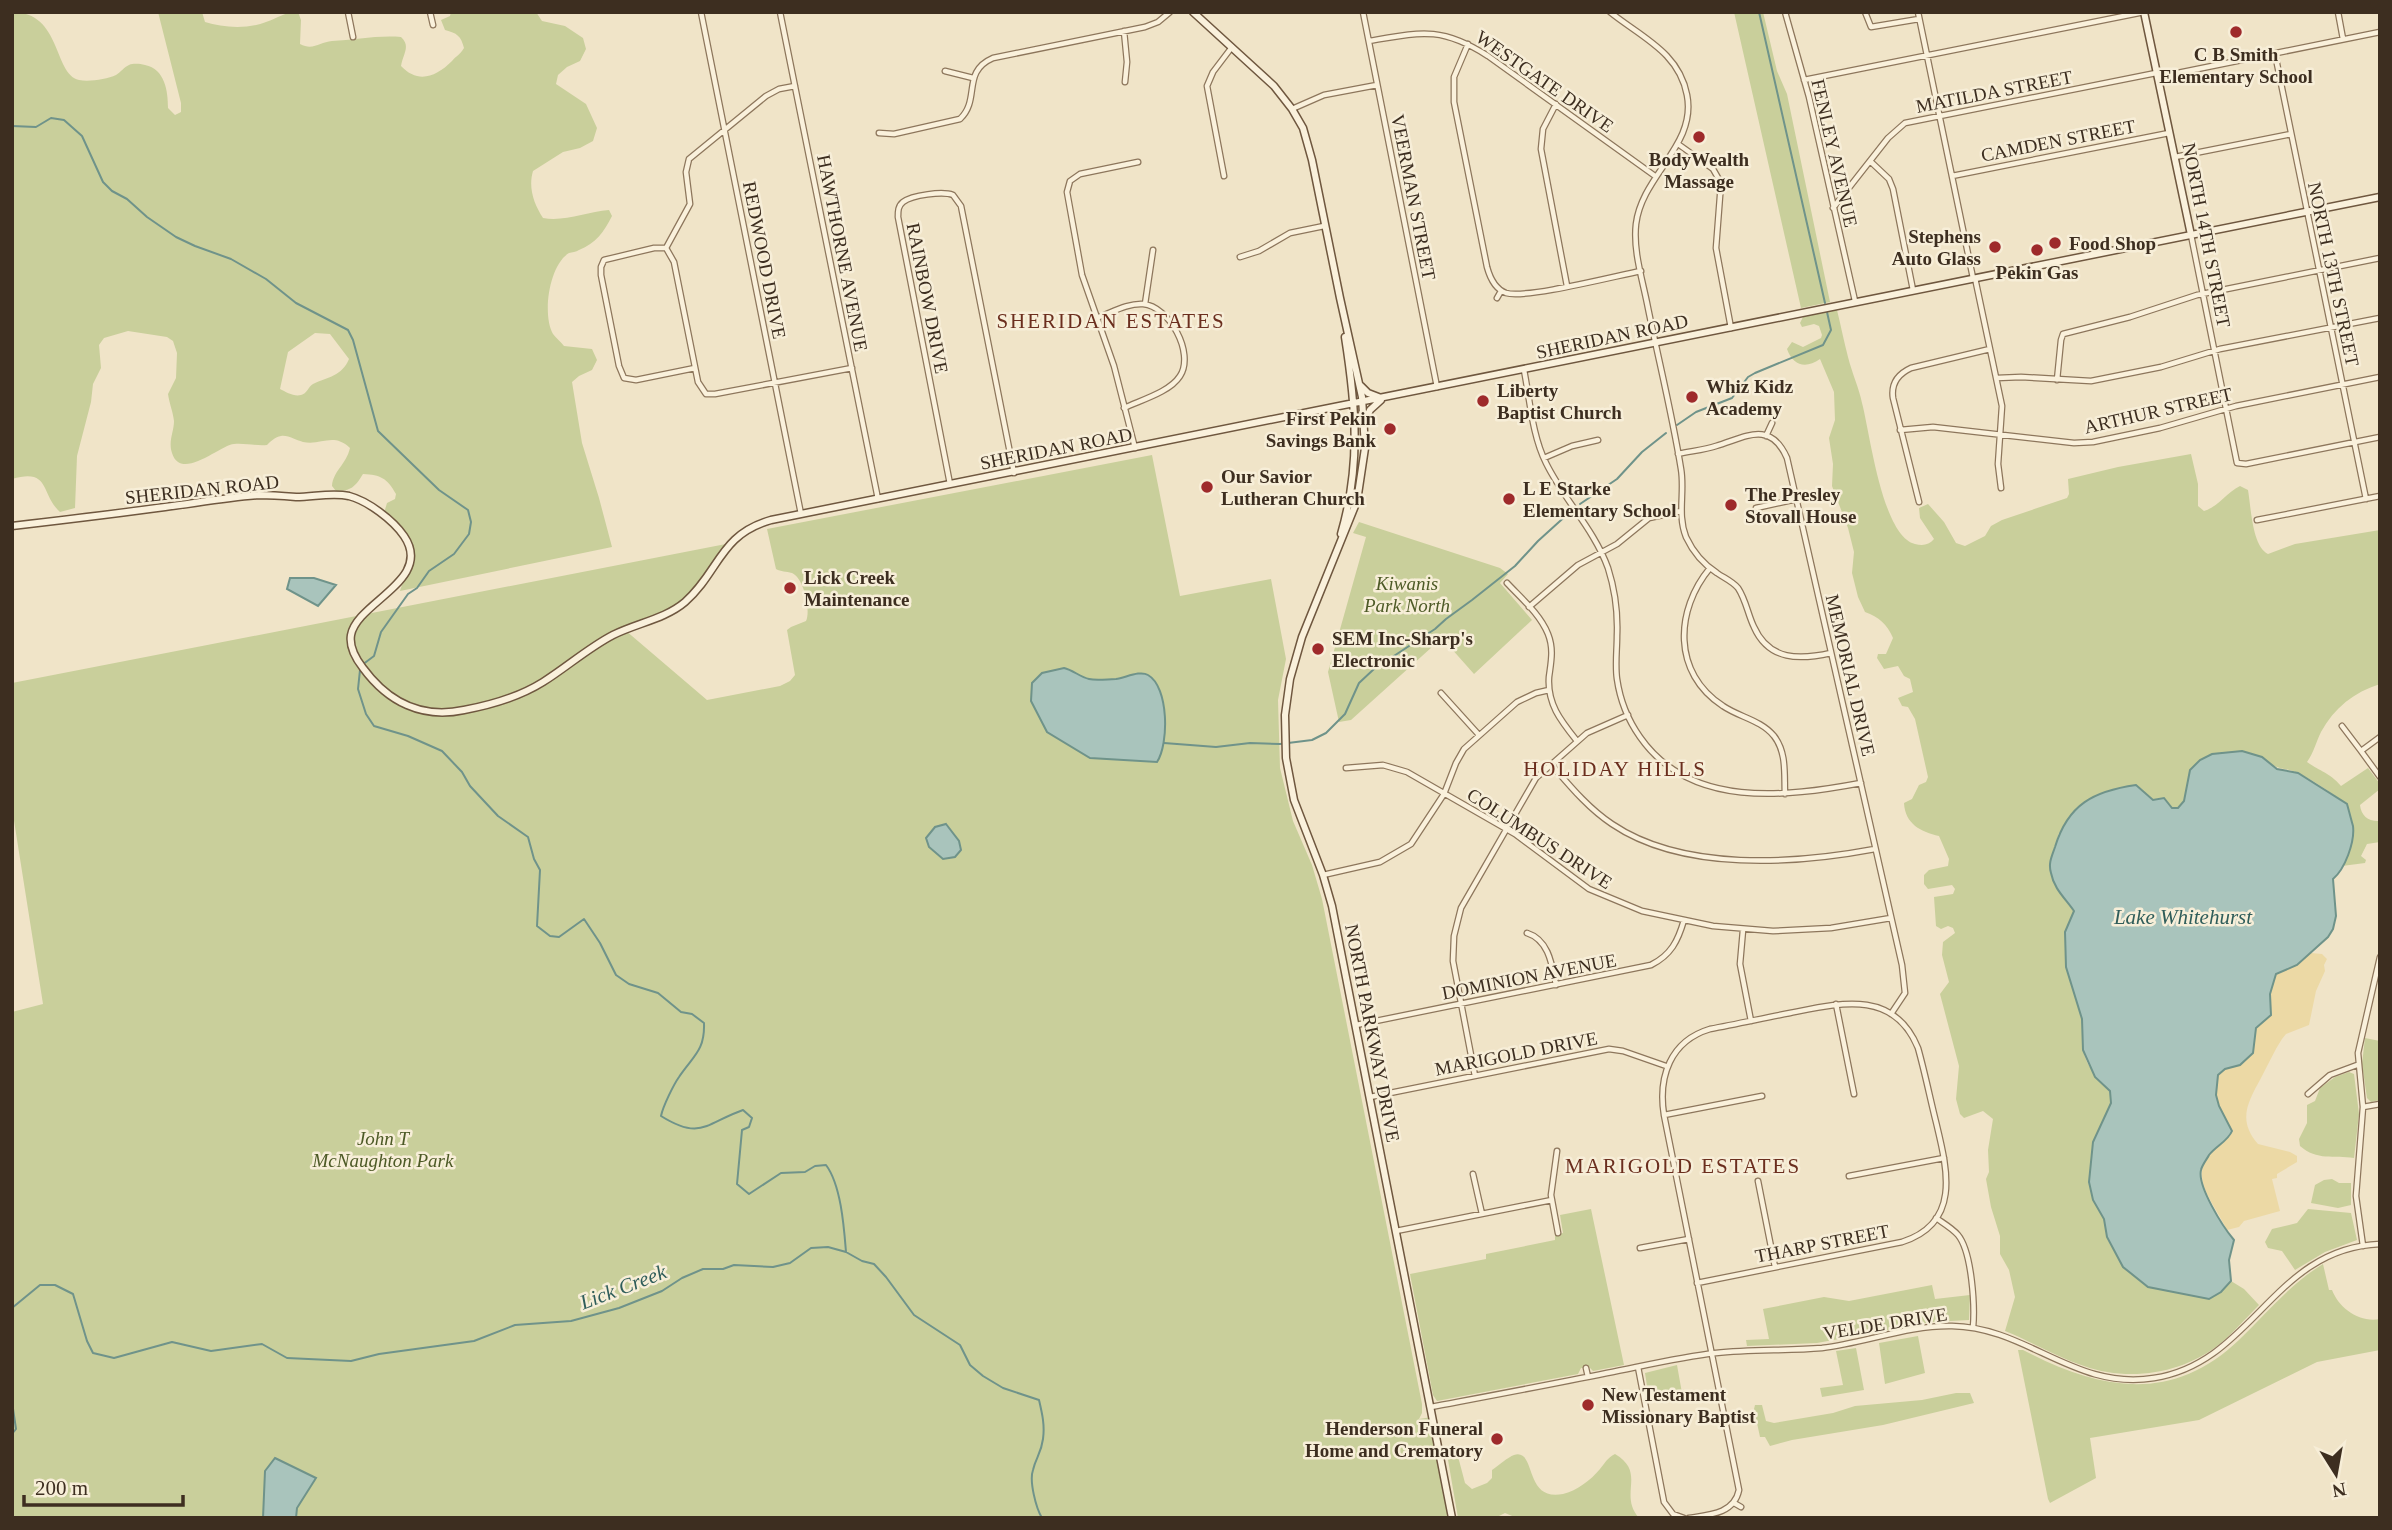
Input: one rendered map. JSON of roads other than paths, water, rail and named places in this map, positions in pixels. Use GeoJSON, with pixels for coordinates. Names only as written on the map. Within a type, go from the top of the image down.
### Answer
{"type":"FeatureCollection","features":[{"type":"Feature","properties":{"kind":"main road","name":"NORTH PARKWAY DRIVE"},"geometry":{"type":"LineString","coordinates":[[1193,12],[1274,86],[1292,109],[1305,133],[1356,385],[1363,403],[1364,465],[1357,501],[1294,663],[1287,700],[1285,742],[1294,800],[1332,906],[1452,1518]]}},
{"type":"Feature","properties":{"kind":"main road","name":"NORTH 14TH STREET"},"geometry":{"type":"LineString","coordinates":[[2144,12],[2191,235]]}},
{"type":"Feature","properties":{"kind":"main road","name":"SHERIDAN ROAD"},"geometry":{"type":"LineString","coordinates":[[12,526],[257,495],[337,495],[354,498],[399,530],[410,551],[408,565],[398,584],[363,614],[354,627],[351,644],[359,663],[397,701],[423,711],[462,711],[509,698],[541,683],[613,635],[660,617],[682,604],[700,587],[723,551],[743,533],[762,523],[2380,197]]}},
{"type":"Feature","properties":{"kind":"main road","name":"NORTH PARKWAY DRIVE"},"geometry":{"type":"LineString","coordinates":[[1333,563],[1353,483],[1356,385]]}},
{"type":"Feature","properties":{"kind":"main road"},"geometry":{"type":"LineString","coordinates":[[1334,408],[1346,400],[1356,385],[1383,399],[1370,410],[1365,424]]}},
{"type":"Feature","properties":{"kind":"main road"},"geometry":{"type":"LineString","coordinates":[[1334,408],[1348,413],[1356,424]]}},
{"type":"Feature","properties":{"kind":"street"},"geometry":{"type":"LineString","coordinates":[[348,12],[353,37]]}},
{"type":"Feature","properties":{"kind":"street"},"geometry":{"type":"LineString","coordinates":[[430,12],[433,25]]}},
{"type":"Feature","properties":{"kind":"street","name":"REDWOOD DRIVE"},"geometry":{"type":"LineString","coordinates":[[701,12],[801,514]]}},
{"type":"Feature","properties":{"kind":"street","name":"HAWTHORNE AVENUE"},"geometry":{"type":"LineString","coordinates":[[780,12],[878,499]]}},
{"type":"Feature","properties":{"kind":"street"},"geometry":{"type":"LineString","coordinates":[[879,133],[894,134],[960,119],[968,109],[973,78],[982,64],[993,58],[1124,32],[1154,24],[1170,12]]}},
{"type":"Feature","properties":{"kind":"street","name":"VEERMAN STREET"},"geometry":{"type":"LineString","coordinates":[[1363,12],[1437,387]]}},
{"type":"Feature","properties":{"kind":"street"},"geometry":{"type":"LineString","coordinates":[[1610,12],[1662,50],[1678,69],[1685,83],[1689,107],[1685,128],[1678,144],[1643,198],[1636,222],[1641,271],[1678,454],[1682,481],[1681,511],[1687,538],[1694,551],[1710,568],[1738,588],[1755,629],[1770,647],[1796,658],[1831,653]]}},
{"type":"Feature","properties":{"kind":"street","name":"FENLEY AVENUE"},"geometry":{"type":"LineString","coordinates":[[1785,12],[1804,80],[1855,301]]}},
{"type":"Feature","properties":{"kind":"street"},"geometry":{"type":"LineString","coordinates":[[1866,12],[1871,27],[1920,19]]}},
{"type":"Feature","properties":{"kind":"street"},"geometry":{"type":"LineString","coordinates":[[1918,12],[2003,413],[1998,464],[2001,488]]}},
{"type":"Feature","properties":{"kind":"street"},"geometry":{"type":"LineString","coordinates":[[1804,80],[2144,12]]}},
{"type":"Feature","properties":{"kind":"street"},"geometry":{"type":"LineString","coordinates":[[2338,12],[2343,39]]}},
{"type":"Feature","properties":{"kind":"street"},"geometry":{"type":"LineString","coordinates":[[1124,32],[1128,62],[1125,82]]}},
{"type":"Feature","properties":{"kind":"street","name":"WESTGATE DRIVE"},"geometry":{"type":"LineString","coordinates":[[1369,41],[1423,32],[1448,36],[1468,44],[1655,176]]}},
{"type":"Feature","properties":{"kind":"street","name":"MATILDA STREET"},"geometry":{"type":"LineString","coordinates":[[1833,208],[1899,127],[1912,121],[2380,32]]}},
{"type":"Feature","properties":{"kind":"street"},"geometry":{"type":"LineString","coordinates":[[1468,44],[1454,77],[1454,102],[1491,279],[1502,291],[1519,294],[1641,271]]}},
{"type":"Feature","properties":{"kind":"street"},"geometry":{"type":"LineString","coordinates":[[1224,176],[1207,86],[1213,72],[1232,47]]}},
{"type":"Feature","properties":{"kind":"street","name":"NORTH 13TH STREET"},"geometry":{"type":"LineString","coordinates":[[2275,54],[2366,499]]}},
{"type":"Feature","properties":{"kind":"street"},"geometry":{"type":"LineString","coordinates":[[945,71],[973,78]]}},
{"type":"Feature","properties":{"kind":"street"},"geometry":{"type":"LineString","coordinates":[[1292,109],[1324,95],[1377,85]]}},
{"type":"Feature","properties":{"kind":"street"},"geometry":{"type":"LineString","coordinates":[[666,248],[690,204],[687,161],[766,96],[779,89],[795,86]]}},
{"type":"Feature","properties":{"kind":"street"},"geometry":{"type":"LineString","coordinates":[[1556,104],[1543,130],[1541,149],[1567,286]]}},
{"type":"Feature","properties":{"kind":"street","name":"CAMDEN STREET"},"geometry":{"type":"LineString","coordinates":[[1952,176],[2170,132]]}},
{"type":"Feature","properties":{"kind":"street"},"geometry":{"type":"LineString","coordinates":[[2175,157],[2291,134]]}},
{"type":"Feature","properties":{"kind":"street"},"geometry":{"type":"LineString","coordinates":[[1678,144],[1713,169],[1721,183],[1716,248],[1731,328]]}},
{"type":"Feature","properties":{"kind":"street"},"geometry":{"type":"LineString","coordinates":[[1870,161],[1884,173],[1893,189],[1913,289]]}},
{"type":"Feature","properties":{"kind":"street"},"geometry":{"type":"LineString","coordinates":[[1136,449],[1114,366],[1081,269],[1067,198],[1068,184],[1080,174],[1138,162]]}},
{"type":"Feature","properties":{"kind":"street","name":"RAINBOW DRIVE"},"geometry":{"type":"LineString","coordinates":[[950,485],[898,217],[900,206],[910,198],[948,193],[957,198],[961,206],[1014,473]]}},
{"type":"Feature","properties":{"kind":"street"},"geometry":{"type":"LineString","coordinates":[[1240,257],[1259,251],[1290,233],[1324,226]]}},
{"type":"Feature","properties":{"kind":"street","name":"NORTH 14TH STREET"},"geometry":{"type":"LineString","coordinates":[[2191,235],[2225,409],[2239,464],[2354,442]]}},
{"type":"Feature","properties":{"kind":"street"},"geometry":{"type":"LineString","coordinates":[[666,248],[674,262],[695,368],[704,393],[715,394],[852,368]]}},
{"type":"Feature","properties":{"kind":"street"},"geometry":{"type":"LineString","coordinates":[[666,248],[609,257],[601,264],[620,370],[624,378],[632,380],[695,368]]}},
{"type":"Feature","properties":{"kind":"street"},"geometry":{"type":"LineString","coordinates":[[1145,304],[1153,250]]}},
{"type":"Feature","properties":{"kind":"street"},"geometry":{"type":"LineString","coordinates":[[2057,380],[2062,335],[2202,294],[2380,258]]}},
{"type":"Feature","properties":{"kind":"street"},"geometry":{"type":"LineString","coordinates":[[1497,298],[1502,291]]}},
{"type":"Feature","properties":{"kind":"street"},"geometry":{"type":"LineString","coordinates":[[1096,318],[1127,306],[1145,304],[1161,311],[1170,322],[1184,352],[1184,366],[1173,383],[1124,408]]}},
{"type":"Feature","properties":{"kind":"street"},"geometry":{"type":"LineString","coordinates":[[1997,379],[2021,377],[2091,381],[2161,367],[2214,351],[2380,318]]}},
{"type":"Feature","properties":{"kind":"street"},"geometry":{"type":"LineString","coordinates":[[1919,502],[1892,392],[1895,382],[1903,372],[1916,366],[1990,349]]}},
{"type":"Feature","properties":{"kind":"street"},"geometry":{"type":"LineString","coordinates":[[1524,370],[1544,458],[1601,553],[1615,598],[1617,677],[1628,715],[1651,751],[1691,780],[1734,792],[1785,794],[1861,783]]}},
{"type":"Feature","properties":{"kind":"street","name":"ARTHUR STREET"},"geometry":{"type":"LineString","coordinates":[[1900,430],[1933,426],[2089,442],[2176,424],[2225,409],[2380,377]]}},
{"type":"Feature","properties":{"kind":"street"},"geometry":{"type":"LineString","coordinates":[[1678,454],[1713,447],[1746,435],[1766,436],[1772,423]]}},
{"type":"Feature","properties":{"kind":"street","name":"MEMORIAL DRIVE"},"geometry":{"type":"LineString","coordinates":[[1766,436],[1783,449],[1797,499],[1891,918],[1905,989],[1902,999],[1891,1014]]}},
{"type":"Feature","properties":{"kind":"street"},"geometry":{"type":"LineString","coordinates":[[2354,442],[2380,437]]}},
{"type":"Feature","properties":{"kind":"street"},"geometry":{"type":"LineString","coordinates":[[1544,458],[1572,446],[1598,440]]}},
{"type":"Feature","properties":{"kind":"street"},"geometry":{"type":"LineString","coordinates":[[2257,520],[2380,496]]}},
{"type":"Feature","properties":{"kind":"street"},"geometry":{"type":"LineString","coordinates":[[1756,508],[1797,499]]}},
{"type":"Feature","properties":{"kind":"street"},"geometry":{"type":"LineString","coordinates":[[1529,607],[1578,565],[1617,544],[1649,518],[1681,511]]}},
{"type":"Feature","properties":{"kind":"street"},"geometry":{"type":"LineString","coordinates":[[1710,568],[1692,594],[1686,612],[1684,638],[1689,663],[1699,683],[1717,703],[1760,724],[1776,739],[1783,758],[1785,794]]}},
{"type":"Feature","properties":{"kind":"street"},"geometry":{"type":"LineString","coordinates":[[1507,583],[1547,631],[1552,652],[1549,690],[1556,713],[1577,741]]}},
{"type":"Feature","properties":{"kind":"street"},"geometry":{"type":"LineString","coordinates":[[1323,875],[1374,863],[1401,851],[1418,836],[1444,793],[1459,756],[1521,699],[1549,690]]}},
{"type":"Feature","properties":{"kind":"street"},"geometry":{"type":"LineString","coordinates":[[1441,693],[1479,735]]}},
{"type":"Feature","properties":{"kind":"street"},"geometry":{"type":"LineString","coordinates":[[1475,1076],[1453,961],[1457,919],[1465,898],[1533,782],[1591,730],[1628,715]]}},
{"type":"Feature","properties":{"kind":"street"},"geometry":{"type":"LineString","coordinates":[[2342,726],[2380,777]]}},
{"type":"Feature","properties":{"kind":"street"},"geometry":{"type":"LineString","coordinates":[[2361,751],[2380,737]]}},
{"type":"Feature","properties":{"kind":"street","name":"COLUMBUS DRIVE"},"geometry":{"type":"LineString","coordinates":[[1346,768],[1372,764],[1394,767],[1505,829],[1594,892],[1635,909],[1742,930],[1811,930],[1891,918]]}},
{"type":"Feature","properties":{"kind":"street"},"geometry":{"type":"LineString","coordinates":[[1551,764],[1584,800],[1611,823],[1648,843],[1670,849],[1725,858],[1779,861],[1875,849]]}},
{"type":"Feature","properties":{"kind":"street","name":"DOMINION AVENUE"},"geometry":{"type":"LineString","coordinates":[[1356,1025],[1642,967],[1656,962],[1673,948],[1684,920]]}},
{"type":"Feature","properties":{"kind":"street"},"geometry":{"type":"LineString","coordinates":[[1742,930],[1740,964],[1751,1021]]}},
{"type":"Feature","properties":{"kind":"street"},"geometry":{"type":"LineString","coordinates":[[1527,933],[1536,937],[1545,947],[1556,985]]}},
{"type":"Feature","properties":{"kind":"street"},"geometry":{"type":"LineString","coordinates":[[2363,1246],[2355,1183],[2363,1107],[2358,1065],[2359,1043],[2380,957]]}},
{"type":"Feature","properties":{"kind":"street"},"geometry":{"type":"LineString","coordinates":[[1638,1367],[1664,1502],[1673,1514],[1687,1518],[1726,1510],[1734,1503],[1738,1486],[1661,1089],[1667,1066],[1679,1047],[1693,1036],[1710,1029],[1836,1004],[1863,1003],[1879,1007],[1907,1028],[1918,1048],[1944,1158],[1947,1186],[1944,1202],[1936,1218],[1954,1231],[1962,1242],[1974,1300],[1973,1328]]}},
{"type":"Feature","properties":{"kind":"street"},"geometry":{"type":"LineString","coordinates":[[1836,1004],[1854,1094]]}},
{"type":"Feature","properties":{"kind":"street","name":"MARIGOLD DRIVE"},"geometry":{"type":"LineString","coordinates":[[1370,1097],[1609,1049],[1667,1066]]}},
{"type":"Feature","properties":{"kind":"street"},"geometry":{"type":"LineString","coordinates":[[2308,1094],[2330,1075],[2358,1065]]}},
{"type":"Feature","properties":{"kind":"street"},"geometry":{"type":"LineString","coordinates":[[1664,1115],[1762,1096]]}},
{"type":"Feature","properties":{"kind":"street"},"geometry":{"type":"LineString","coordinates":[[2363,1107],[2380,1104]]}},
{"type":"Feature","properties":{"kind":"street"},"geometry":{"type":"LineString","coordinates":[[1557,1151],[1552,1200],[1558,1233]]}},
{"type":"Feature","properties":{"kind":"street"},"geometry":{"type":"LineString","coordinates":[[1849,1176],[1944,1158]]}},
{"type":"Feature","properties":{"kind":"street"},"geometry":{"type":"LineString","coordinates":[[1473,1174],[1482,1214]]}},
{"type":"Feature","properties":{"kind":"street"},"geometry":{"type":"LineString","coordinates":[[1758,1181],[1775,1267]]}},
{"type":"Feature","properties":{"kind":"street"},"geometry":{"type":"LineString","coordinates":[[1396,1231],[1552,1200]]}},
{"type":"Feature","properties":{"kind":"street","name":"THARP STREET"},"geometry":{"type":"LineString","coordinates":[[1698,1283],[1902,1242],[1923,1232],[1936,1218]]}},
{"type":"Feature","properties":{"kind":"street"},"geometry":{"type":"LineString","coordinates":[[1640,1248],[1689,1239]]}},
{"type":"Feature","properties":{"kind":"street","name":"VELDE DRIVE"},"geometry":{"type":"LineString","coordinates":[[1430,1407],[1712,1353],[1824,1348],[1931,1327],[1973,1328],[2003,1335],[2100,1377],[2135,1380],[2160,1377],[2186,1369],[2216,1353],[2284,1285],[2310,1265],[2339,1252],[2380,1244]]}},
{"type":"Feature","properties":{"kind":"street"},"geometry":{"type":"LineString","coordinates":[[1586,1368],[1588,1377]]}},
{"type":"Feature","properties":{"kind":"street"},"geometry":{"type":"LineString","coordinates":[[1734,1503],[1741,1507]]}},
{"type":"Feature","properties":{"kind":"water"},"geometry":{"type":"Polygon","coordinates":[[[290,578],[314,578],[336,585],[318,606],[287,589],[290,578]]]}},
{"type":"Feature","properties":{"kind":"water"},"geometry":{"type":"Polygon","coordinates":[[[1064,668],[1092,680],[1116,679],[1141,673],[1155,681],[1165,716],[1164,743],[1157,762],[1090,758],[1047,732],[1031,701],[1032,683],[1042,673],[1064,668]]]}},
{"type":"Feature","properties":{"kind":"water","name":"Lake Whitehurst"},"geometry":{"type":"Polygon","coordinates":[[[2242,751],[2262,757],[2277,769],[2298,773],[2347,804],[2353,832],[2345,862],[2333,879],[2336,916],[2333,929],[2328,937],[2297,965],[2276,974],[2270,994],[2271,1015],[2256,1028],[2253,1053],[2240,1065],[2225,1069],[2218,1075],[2216,1095],[2232,1131],[2209,1155],[2202,1168],[2201,1177],[2212,1206],[2234,1240],[2229,1260],[2231,1281],[2221,1292],[2209,1299],[2148,1287],[2123,1267],[2107,1237],[2104,1219],[2093,1200],[2089,1182],[2093,1142],[2111,1103],[2110,1091],[2095,1077],[2083,1050],[2082,1019],[2066,967],[2065,932],[2074,911],[2052,879],[2050,866],[2060,832],[2067,820],[2075,810],[2095,796],[2136,785],[2153,800],[2164,798],[2172,808],[2178,808],[2184,801],[2190,770],[2200,760],[2212,754],[2242,751]]]}},
{"type":"Feature","properties":{"kind":"water"},"geometry":{"type":"Polygon","coordinates":[[[946,824],[959,841],[961,850],[955,857],[943,859],[929,847],[926,838],[935,827],[946,824]]]}},
{"type":"Feature","properties":{"kind":"water"},"geometry":{"type":"Polygon","coordinates":[[[275,1458],[316,1478],[297,1508],[296,1518],[263,1518],[265,1471],[275,1458]]]}},
{"type":"Feature","properties":{"kind":"waterway"},"geometry":{"type":"LineString","coordinates":[[1759,12],[1825,303]]}},
{"type":"Feature","properties":{"kind":"waterway"},"geometry":{"type":"LineString","coordinates":[[12,126],[36,127],[51,118],[64,120],[82,136],[103,182],[147,217],[176,237],[231,259],[266,279],[296,303],[348,330],[378,431],[439,490],[468,510],[471,522],[469,534],[454,554],[429,571],[417,588],[408,594],[381,632],[374,656],[362,665]]}},
{"type":"Feature","properties":{"kind":"waterway"},"geometry":{"type":"LineString","coordinates":[[1677,425],[1696,412],[1732,398],[1748,377],[1755,373],[1823,345],[1831,330],[1827,312]]}},
{"type":"Feature","properties":{"kind":"waterway"},"geometry":{"type":"LineString","coordinates":[[1580,504],[1617,479],[1642,452],[1666,433]]}},
{"type":"Feature","properties":{"kind":"waterway"},"geometry":{"type":"LineString","coordinates":[[1164,743],[1216,747],[1250,743],[1280,744],[1312,740],[1326,733],[1345,714],[1359,683],[1374,669],[1435,629],[1515,566],[1570,512]]}},
{"type":"Feature","properties":{"kind":"waterway"},"geometry":{"type":"LineString","coordinates":[[360,670],[358,689],[366,714],[374,726],[408,736],[442,751],[498,816],[528,837],[540,870],[537,926],[550,936],[559,937],[584,919],[616,975],[629,984],[658,993],[681,1012],[692,1014],[704,1023],[700,1047],[674,1085],[661,1116],[695,1129],[743,1110],[752,1118],[749,1127],[742,1130],[737,1184],[749,1194],[781,1173],[805,1172],[815,1166],[826,1165],[838,1195],[846,1252]]}},
{"type":"Feature","properties":{"kind":"waterway","name":"Lick Creek"},"geometry":{"type":"LineString","coordinates":[[12,1308],[40,1285],[55,1285],[73,1294],[93,1353],[114,1358],[172,1342],[211,1351],[262,1344],[287,1358],[351,1361],[379,1354],[474,1341],[515,1325],[571,1321],[619,1308],[662,1291],[703,1269],[723,1269],[734,1265],[773,1267],[790,1263],[811,1248],[828,1247],[874,1264],[914,1315],[960,1345],[970,1365],[983,1376],[1003,1388],[1039,1400],[1044,1434],[1032,1481],[1035,1501],[1042,1518]]}},
{"type":"Feature","properties":{"kind":"waterway","name":"Lick Creek"},"geometry":{"type":"LineString","coordinates":[[12,1402],[16,1429],[12,1434]]}},
{"type":"Feature","properties":{"kind":"place","name":"C B Smith Elementary School"},"geometry":{"type":"Point","coordinates":[2236,32]}},
{"type":"Feature","properties":{"kind":"place","name":"BodyWealth Massage"},"geometry":{"type":"Point","coordinates":[1699,137]}},
{"type":"Feature","properties":{"kind":"place","name":"Food Shop"},"geometry":{"type":"Point","coordinates":[2055,243]}},
{"type":"Feature","properties":{"kind":"place","name":"Stephens Auto Glass"},"geometry":{"type":"Point","coordinates":[1995,247]}},
{"type":"Feature","properties":{"kind":"place","name":"Pekin Gas"},"geometry":{"type":"Point","coordinates":[2037,250]}},
{"type":"Feature","properties":{"kind":"place","name":"Whiz Kidz Academy"},"geometry":{"type":"Point","coordinates":[1692,397]}},
{"type":"Feature","properties":{"kind":"place","name":"Liberty Baptist Church"},"geometry":{"type":"Point","coordinates":[1483,401]}},
{"type":"Feature","properties":{"kind":"place","name":"First Pekin Savings Bank"},"geometry":{"type":"Point","coordinates":[1390,429]}},
{"type":"Feature","properties":{"kind":"place","name":"Our Savior Lutheran Church"},"geometry":{"type":"Point","coordinates":[1207,487]}},
{"type":"Feature","properties":{"kind":"place","name":"L E Starke Elementary School"},"geometry":{"type":"Point","coordinates":[1509,499]}},
{"type":"Feature","properties":{"kind":"place","name":"The Presley Stovall House"},"geometry":{"type":"Point","coordinates":[1731,505]}},
{"type":"Feature","properties":{"kind":"place","name":"Lick Creek Maintenance"},"geometry":{"type":"Point","coordinates":[790,588]}},
{"type":"Feature","properties":{"kind":"place","name":"SEM Inc-Sharp's Electronic"},"geometry":{"type":"Point","coordinates":[1318,649]}},
{"type":"Feature","properties":{"kind":"place","name":"New Testament Missionary Baptist"},"geometry":{"type":"Point","coordinates":[1588,1405]}},
{"type":"Feature","properties":{"kind":"place","name":"Henderson Funeral Home and Crematory"},"geometry":{"type":"Point","coordinates":[1497,1439]}},
{"type":"Feature","properties":{"kind":"district","name":"SHERIDAN ESTATES"},"geometry":{"type":"Point","coordinates":[1111,321]}},
{"type":"Feature","properties":{"kind":"district","name":"HOLIDAY HILLS"},"geometry":{"type":"Point","coordinates":[1615,769]}},
{"type":"Feature","properties":{"kind":"district","name":"MARIGOLD ESTATES"},"geometry":{"type":"Point","coordinates":[1683,1166]}},
{"type":"Feature","properties":{"kind":"park label","name":"Kiwanis Park North"},"geometry":{"type":"Point","coordinates":[1407,594]}},
{"type":"Feature","properties":{"kind":"park label","name":"John T McNaughton Park"},"geometry":{"type":"Point","coordinates":[383,1149]}}]}
